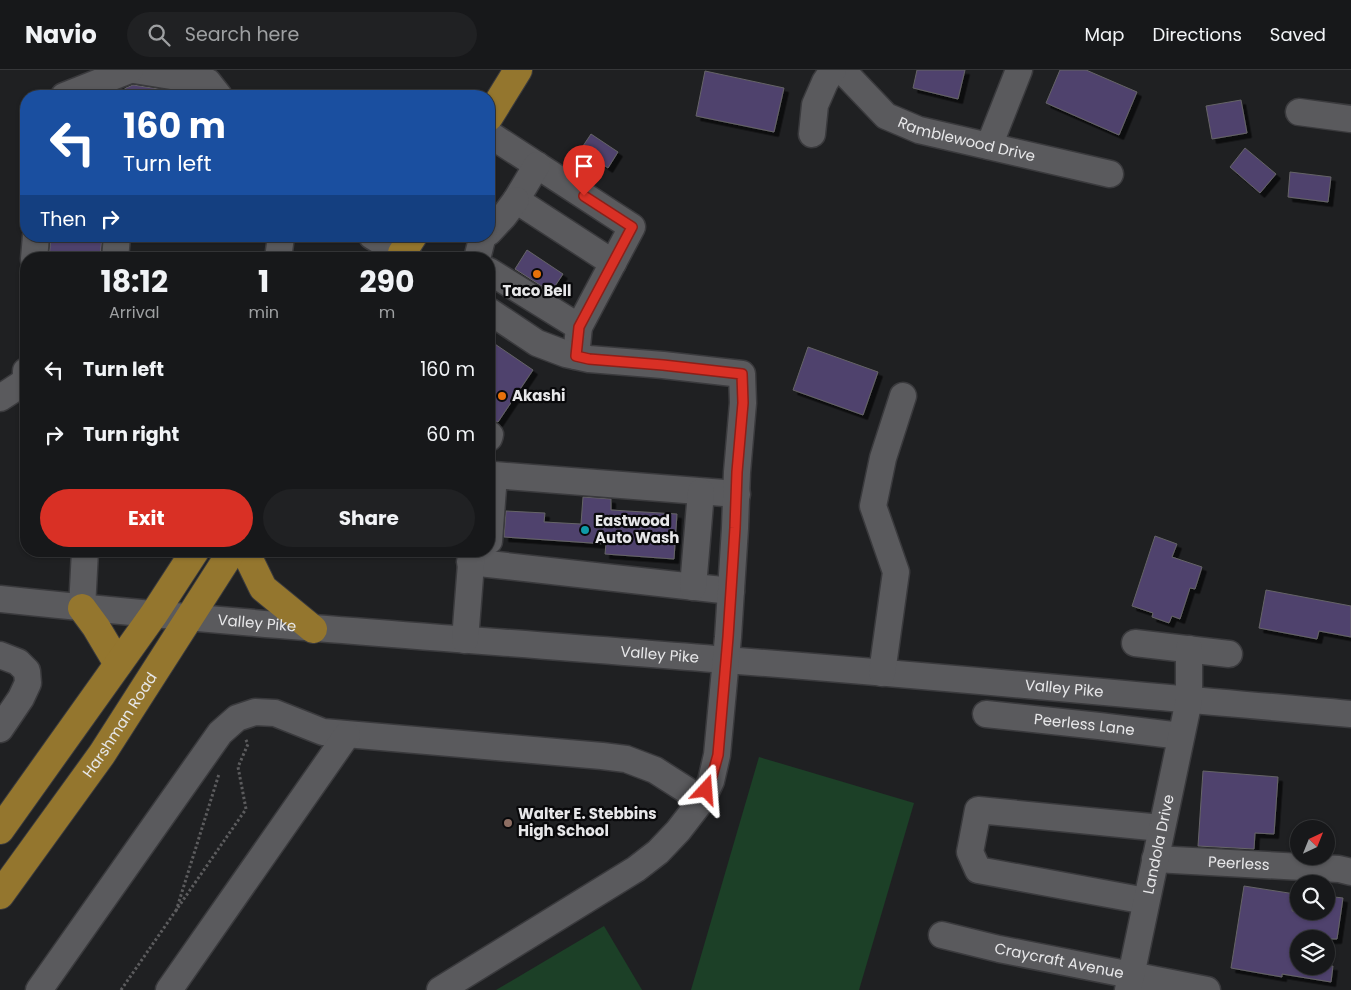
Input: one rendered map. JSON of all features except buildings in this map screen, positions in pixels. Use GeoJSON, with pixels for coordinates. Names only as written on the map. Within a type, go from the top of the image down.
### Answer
{"type":"FeatureCollection","features":[{"type":"Feature","properties":{"kind":"main road"},"geometry":{"type":"LineString","coordinates":[[495,107],[518,70]]}},
{"type":"Feature","properties":{"kind":"main road"},"geometry":{"type":"LineString","coordinates":[[0,830],[154,614],[191,557]]}},
{"type":"Feature","properties":{"kind":"main road","name":"Harshman Road"},"geometry":{"type":"LineString","coordinates":[[0,895],[102,754],[228,557]]}},
{"type":"Feature","properties":{"kind":"main road"},"geometry":{"type":"LineString","coordinates":[[248,557],[262,588],[313,629]]}},
{"type":"Feature","properties":{"kind":"main road"},"geometry":{"type":"LineString","coordinates":[[82,608],[96,627],[118,664]]}},
{"type":"Feature","properties":{"kind":"street"},"geometry":{"type":"LineString","coordinates":[[79,90],[130,70]]}},
{"type":"Feature","properties":{"kind":"street"},"geometry":{"type":"LineString","coordinates":[[134,70],[208,82],[214,90]]}},
{"type":"Feature","properties":{"kind":"street"},"geometry":{"type":"LineString","coordinates":[[812,134],[815,105],[833,70]]}},
{"type":"Feature","properties":{"kind":"street","name":"Ramblewood Drive"},"geometry":{"type":"LineString","coordinates":[[842,70],[886,116],[919,130],[1110,174]]}},
{"type":"Feature","properties":{"kind":"street"},"geometry":{"type":"LineString","coordinates":[[989,146],[1019,70]]}},
{"type":"Feature","properties":{"kind":"street"},"geometry":{"type":"LineString","coordinates":[[1299,112],[1351,118]]}},
{"type":"Feature","properties":{"kind":"street"},"geometry":{"type":"LineString","coordinates":[[495,138],[632,227],[579,327],[576,356]]}},
{"type":"Feature","properties":{"kind":"street"},"geometry":{"type":"LineString","coordinates":[[495,226],[516,200],[537,165]]}},
{"type":"Feature","properties":{"kind":"street"},"geometry":{"type":"LineString","coordinates":[[516,200],[613,263]]}},
{"type":"Feature","properties":{"kind":"street"},"geometry":{"type":"LineString","coordinates":[[383,242],[402,252]]}},
{"type":"Feature","properties":{"kind":"street"},"geometry":{"type":"LineString","coordinates":[[495,275],[579,327]]}},
{"type":"Feature","properties":{"kind":"street"},"geometry":{"type":"LineString","coordinates":[[440,990],[636,868],[658,852],[678,831],[702,800],[711,780],[718,755],[726,660],[743,403],[742,374],[589,359],[566,354],[537,343],[495,315]]}},
{"type":"Feature","properties":{"kind":"street"},"geometry":{"type":"LineString","coordinates":[[0,398],[20,385]]}},
{"type":"Feature","properties":{"kind":"street"},"geometry":{"type":"LineString","coordinates":[[882,673],[896,572],[873,506],[884,458],[903,396]]}},
{"type":"Feature","properties":{"kind":"street"},"geometry":{"type":"LineString","coordinates":[[495,475],[737,494]]}},
{"type":"Feature","properties":{"kind":"street"},"geometry":{"type":"LineString","coordinates":[[692,587],[701,492]]}},
{"type":"Feature","properties":{"kind":"street"},"geometry":{"type":"LineString","coordinates":[[495,556],[692,587],[731,591]]}},
{"type":"Feature","properties":{"kind":"street"},"geometry":{"type":"LineString","coordinates":[[82,608],[85,557]]}},
{"type":"Feature","properties":{"kind":"street"},"geometry":{"type":"LineString","coordinates":[[465,640],[480,557]]}},
{"type":"Feature","properties":{"kind":"street","name":"Valley Pike"},"geometry":{"type":"LineString","coordinates":[[0,599],[313,629],[726,660],[1351,714]]}},
{"type":"Feature","properties":{"kind":"street"},"geometry":{"type":"LineString","coordinates":[[1135,643],[1229,654]]}},
{"type":"Feature","properties":{"kind":"street","name":"Landola Drive"},"geometry":{"type":"LineString","coordinates":[[1130,982],[1189,700],[1189,650]]}},
{"type":"Feature","properties":{"kind":"street"},"geometry":{"type":"LineString","coordinates":[[0,655],[18,662],[27,671],[28,682],[21,698],[0,729]]}},
{"type":"Feature","properties":{"kind":"street"},"geometry":{"type":"LineString","coordinates":[[38,990],[220,733],[236,718],[255,712],[275,713],[323,732],[626,759],[655,770],[702,800]]}},
{"type":"Feature","properties":{"kind":"street","name":"Peerless Lane"},"geometry":{"type":"LineString","coordinates":[[986,714],[1182,736]]}},
{"type":"Feature","properties":{"kind":"street"},"geometry":{"type":"LineString","coordinates":[[169,990],[348,734]]}},
{"type":"Feature","properties":{"kind":"street"},"geometry":{"type":"LineString","coordinates":[[1146,901],[978,870],[970,852],[978,810],[1161,828]]}},
{"type":"Feature","properties":{"kind":"street","name":"Peerless"},"geometry":{"type":"LineString","coordinates":[[1155,859],[1339,869],[1351,872]]}},
{"type":"Feature","properties":{"kind":"street","name":"Craycraft Avenue"},"geometry":{"type":"LineString","coordinates":[[942,935],[1130,982],[1207,990]]}},
{"type":"Feature","properties":{"kind":"path"},"geometry":{"type":"LineString","coordinates":[[121,990],[246,809],[238,767],[248,744],[236,718]]}},
{"type":"Feature","properties":{"kind":"path"},"geometry":{"type":"LineString","coordinates":[[176,911],[219,773]]}},
{"type":"Feature","properties":{"kind":"green space"},"geometry":{"type":"Polygon","coordinates":[[[759,757],[914,803],[859,990],[691,990],[759,757]]]}},
{"type":"Feature","properties":{"kind":"green space"},"geometry":{"type":"Polygon","coordinates":[[[604,926],[642,990],[496,990],[604,926]]]}},
{"type":"Feature","properties":{"kind":"place","name":"Taco Bell"},"geometry":{"type":"Point","coordinates":[537,274]}},
{"type":"Feature","properties":{"kind":"place","name":"Akashi"},"geometry":{"type":"Point","coordinates":[502,396]}},
{"type":"Feature","properties":{"kind":"place","name":"Eastwood Auto Wash"},"geometry":{"type":"Point","coordinates":[585,530]}},
{"type":"Feature","properties":{"kind":"place","name":"Walter E. Stebbins High School"},"geometry":{"type":"Point","coordinates":[508,823]}},
{"type":"Feature","properties":{"kind":"route"},"geometry":{"type":"LineString","coordinates":[[584,196],[632,227],[579,327],[576,356],[589,359],[742,374],[743,403],[721,728],[718,755],[706,790]]}}]}
